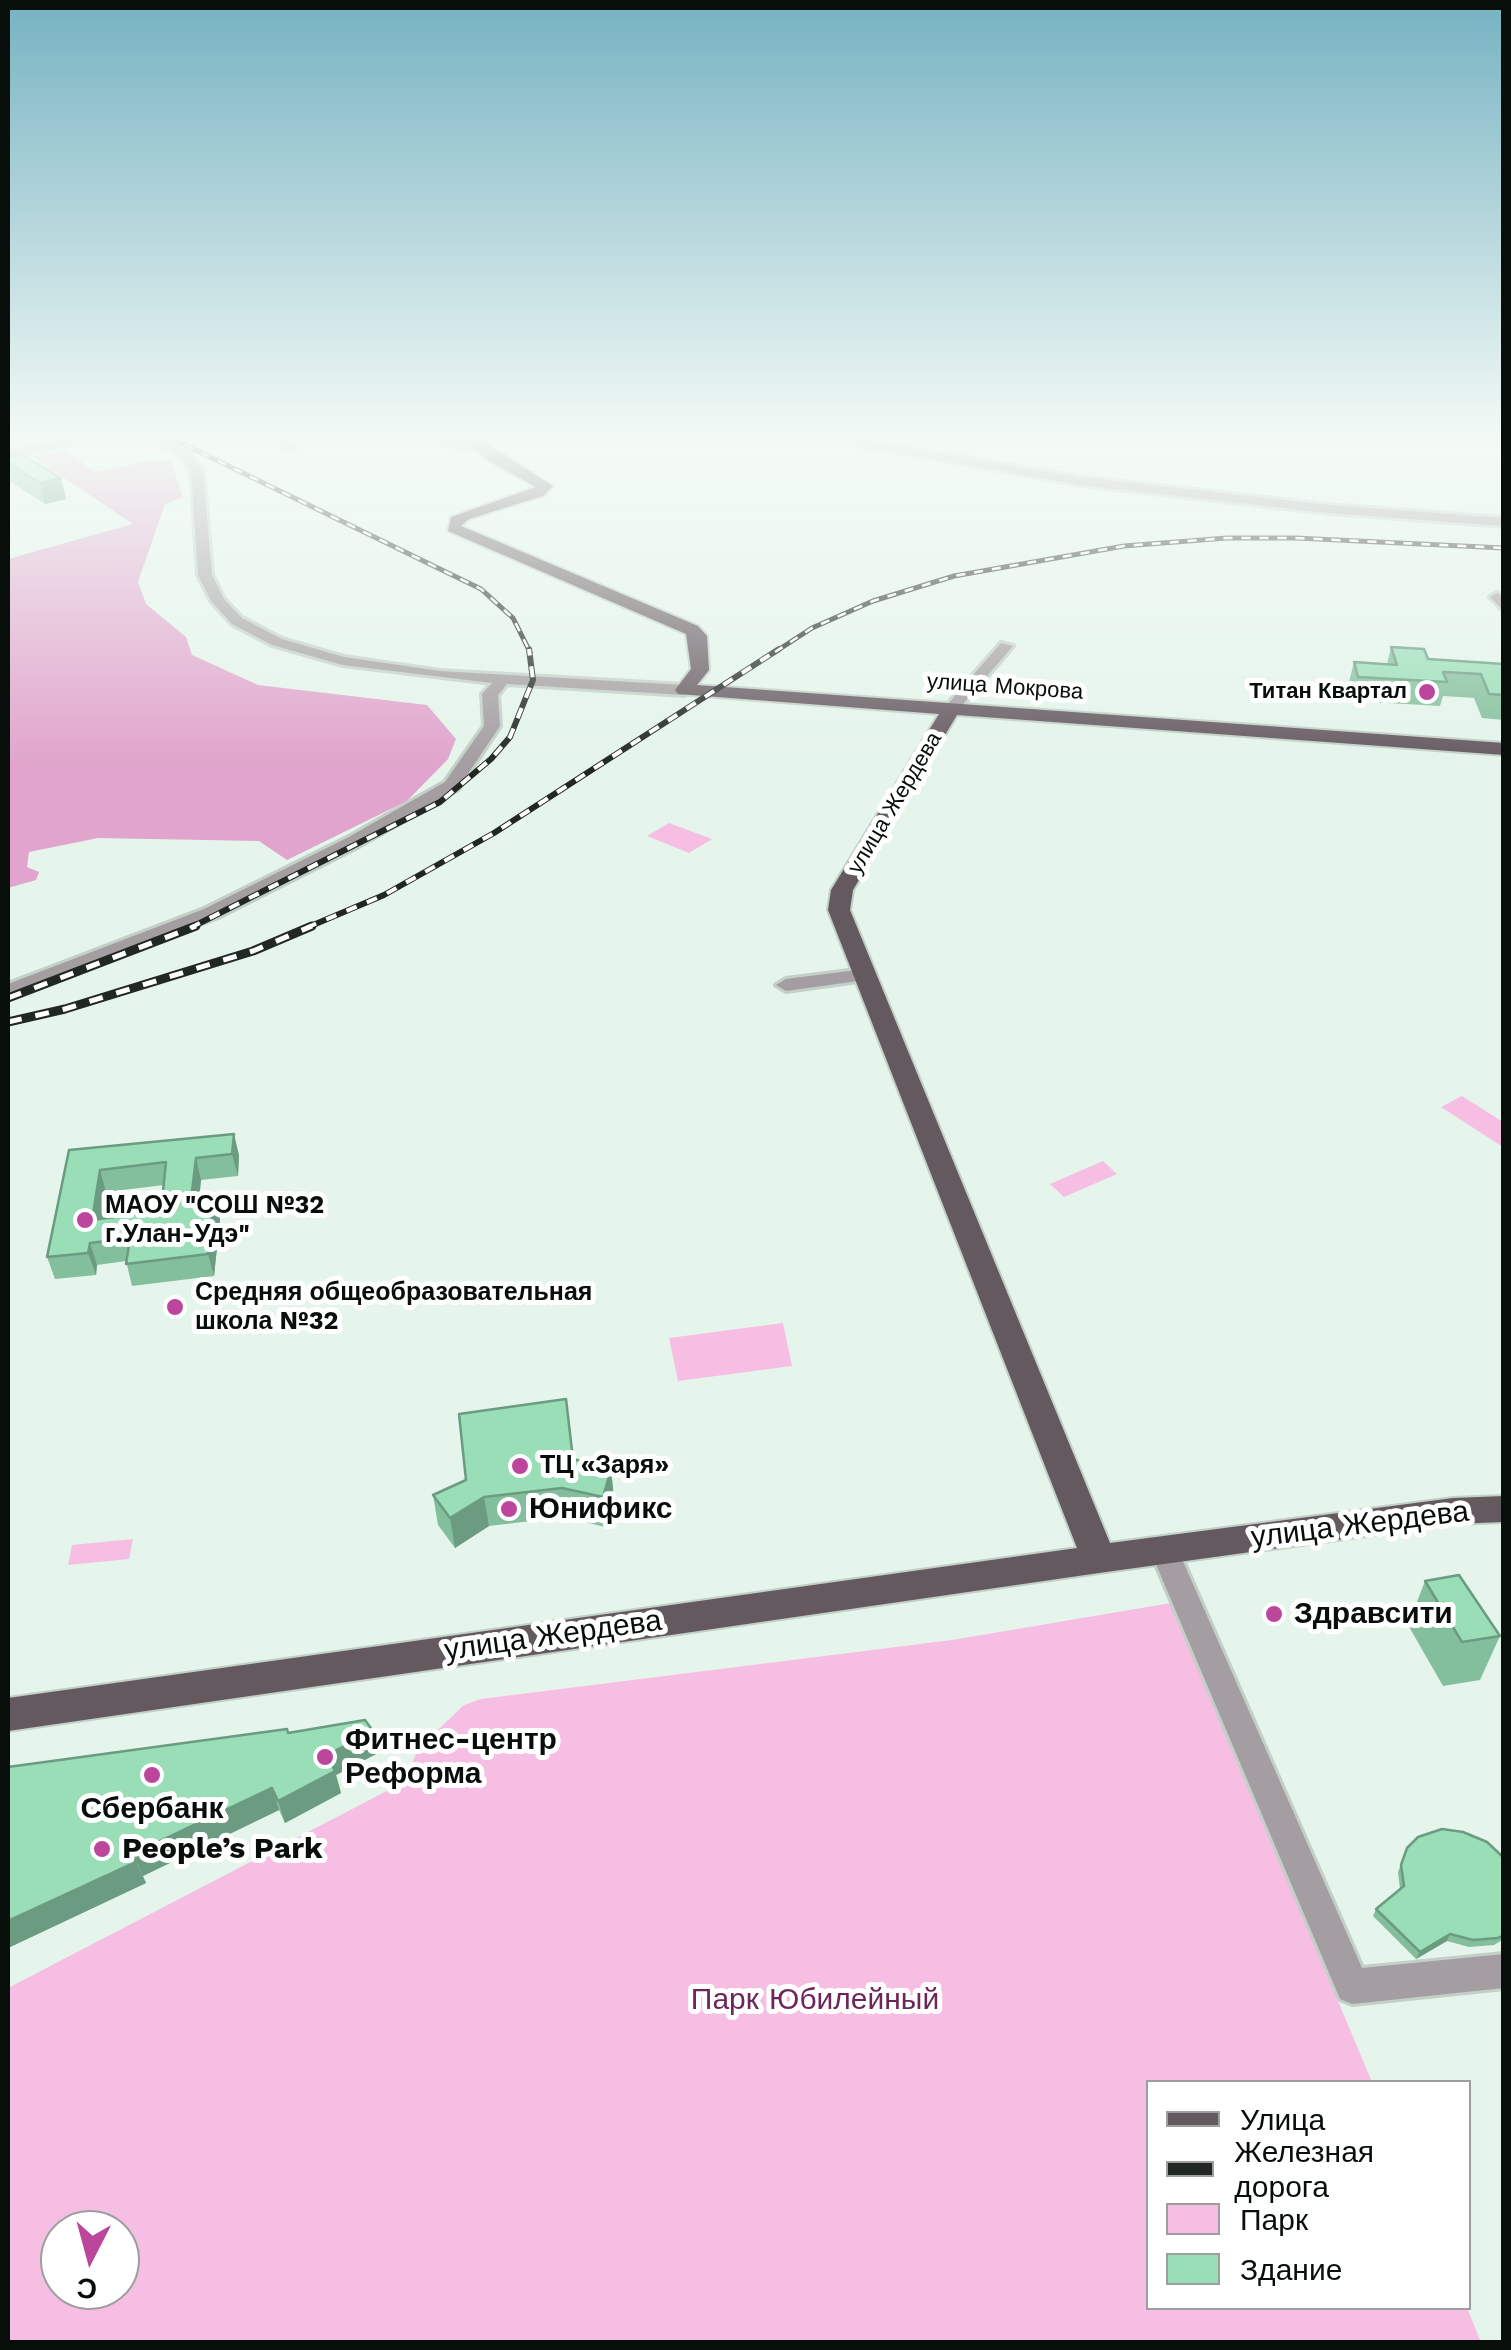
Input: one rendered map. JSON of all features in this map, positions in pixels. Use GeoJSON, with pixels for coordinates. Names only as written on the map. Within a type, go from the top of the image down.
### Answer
{"type":"FeatureCollection","features":[{"type":"Feature","properties":{"kind":"main road"},"geometry":{"type":"LineString","coordinates":[[497,547],[692,630],[698,636],[700,670],[684,690]]}},
{"type":"Feature","properties":{"kind":"main road","name":"улица Мокрова"},"geometry":{"type":"LineString","coordinates":[[684,690],[1504,750]]}},
{"type":"Feature","properties":{"kind":"main road","name":"улица Жердева"},"geometry":{"type":"LineString","coordinates":[[952,708],[842,890],[838,910],[1098,1559]]}},
{"type":"Feature","properties":{"kind":"main road","name":"улица Жердева"},"geometry":{"type":"LineString","coordinates":[[8,1715],[1098,1559],[1453,1511],[1504,1509]]}},
{"type":"Feature","properties":{"kind":"street","name":"улица Мокрова"},"geometry":{"type":"LineString","coordinates":[[203,547],[205,575],[218,601],[237,621],[277,642],[325,657],[440,676],[684,690]]}},
{"type":"Feature","properties":{"kind":"street","name":"улица Жердева"},"geometry":{"type":"LineString","coordinates":[[952,708],[1006,646]]}},
{"type":"Feature","properties":{"kind":"street"},"geometry":{"type":"LineString","coordinates":[[8,991],[211,913],[353,842],[450,786],[488,736],[492,726],[490,694],[502,680]]}},
{"type":"Feature","properties":{"kind":"street"},"geometry":{"type":"LineString","coordinates":[[786,985],[865,975]]}},
{"type":"Feature","properties":{"kind":"street"},"geometry":{"type":"LineString","coordinates":[[1164,1550],[1352,1987],[1504,1972]]}},
{"type":"Feature","properties":{"kind":"green space"},"geometry":{"type":"Polygon","coordinates":[[[669,823],[712,839],[689,853],[647,836],[669,823]]]}},
{"type":"Feature","properties":{"kind":"green space"},"geometry":{"type":"Polygon","coordinates":[[[1462,1096],[1503,1122],[1503,1147],[1441,1107],[1462,1096]]]}},
{"type":"Feature","properties":{"kind":"green space"},"geometry":{"type":"Polygon","coordinates":[[[1103,1161],[1117,1174],[1064,1197],[1050,1184],[1103,1161]]]}},
{"type":"Feature","properties":{"kind":"green space"},"geometry":{"type":"Polygon","coordinates":[[[783,1323],[792,1366],[678,1381],[669,1338],[783,1323]]]}},
{"type":"Feature","properties":{"kind":"green space"},"geometry":{"type":"Polygon","coordinates":[[[133,1539],[129,1559],[68,1565],[72,1545],[133,1539]]]}},
{"type":"Feature","properties":{"kind":"green space","name":"Парк Юбилейный"},"geometry":{"type":"Polygon","coordinates":[[[1171,1603],[1371,2080],[1146,2080],[1146,2310],[1468,2310],[1481,2342],[8,2342],[8,1988],[404,1782],[418,1749],[464,1705],[481,1699],[952,1640],[1171,1603]]]}},
{"type":"Feature","properties":{"kind":"shaded area"},"geometry":{"type":"Polygon","coordinates":[[[52,547],[150,547],[138,582],[146,604],[186,637],[192,655],[258,685],[427,705],[456,739],[448,759],[407,801],[287,860],[259,841],[98,838],[29,852],[27,867],[39,872],[36,880],[8,888],[8,559],[52,547]]]}},
{"type":"Feature","properties":{"kind":"building"},"geometry":{"type":"Polygon","coordinates":[[[1391,647],[1424,649],[1428,659],[1504,664],[1504,695],[1489,694],[1481,674],[1443,672],[1447,682],[1358,677],[1354,662],[1397,665],[1391,647]]]}},
{"type":"Feature","properties":{"kind":"building"},"geometry":{"type":"Polygon","coordinates":[[[234,1134],[232,1154],[196,1158],[191,1200],[214,1197],[208,1254],[126,1264],[130,1238],[90,1243],[88,1253],[47,1257],[69,1150],[234,1134]],[[166,1162],[100,1170],[92,1220],[161,1211],[166,1162]]]}},
{"type":"Feature","properties":{"kind":"building"},"geometry":{"type":"Polygon","coordinates":[[[566,1399],[573,1459],[611,1469],[603,1497],[562,1488],[484,1497],[450,1518],[433,1495],[466,1480],[459,1414],[566,1399]]]}},
{"type":"Feature","properties":{"kind":"building"},"geometry":{"type":"Polygon","coordinates":[[[1459,1575],[1500,1636],[1462,1642],[1425,1581],[1459,1575]]]}},
{"type":"Feature","properties":{"kind":"building","name":"People’s Park"},"geometry":{"type":"Polygon","coordinates":[[[365,1720],[373,1731],[327,1755],[335,1771],[278,1801],[272,1788],[133,1854],[136,1862],[8,1921],[8,1767],[365,1720]]]}},
{"type":"Feature","properties":{"kind":"building"},"geometry":{"type":"Polygon","coordinates":[[[1442,1829],[1487,1842],[1504,1858],[1504,1935],[1473,1940],[1450,1934],[1420,1952],[1376,1909],[1404,1886],[1401,1865],[1407,1848],[1418,1837],[1442,1829]]]}},
{"type":"Feature","properties":{"kind":"railway"},"geometry":{"type":"LineString","coordinates":[[394,547],[481,589],[513,618],[529,650]]}},
{"type":"Feature","properties":{"kind":"railway"},"geometry":{"type":"LineString","coordinates":[[775,652],[812,628],[873,601],[954,576],[1120,547]]}},
{"type":"Feature","properties":{"kind":"railway"},"geometry":{"type":"LineString","coordinates":[[1476,547],[1504,548]]}},
{"type":"Feature","properties":{"kind":"railway"},"geometry":{"type":"LineString","coordinates":[[306,928],[384,895],[494,833],[779,649]]}},
{"type":"Feature","properties":{"kind":"railway"},"geometry":{"type":"LineString","coordinates":[[190,928],[440,802],[491,759],[510,737],[533,680],[529,650]]}},
{"type":"Feature","properties":{"kind":"railway"},"geometry":{"type":"LineString","coordinates":[[8,998],[196,926]]}},
{"type":"Feature","properties":{"kind":"railway"},"geometry":{"type":"LineString","coordinates":[[8,1022],[65,1009],[253,951],[312,926]]}},
{"type":"Feature","properties":{"kind":"place","name":"Титан Квартал"},"geometry":{"type":"Point","coordinates":[1427,692]}},
{"type":"Feature","properties":{"kind":"place","name":"МАОУ \"СОШ №32 г.Улан-Удэ\""},"geometry":{"type":"Point","coordinates":[85,1220]}},
{"type":"Feature","properties":{"kind":"place","name":"Средняя общеобразовательная школа №32"},"geometry":{"type":"Point","coordinates":[175,1307]}},
{"type":"Feature","properties":{"kind":"place","name":"ТЦ «Заря»"},"geometry":{"type":"Point","coordinates":[520,1466]}},
{"type":"Feature","properties":{"kind":"place","name":"Юнификс"},"geometry":{"type":"Point","coordinates":[509,1509]}},
{"type":"Feature","properties":{"kind":"place","name":"Здравсити"},"geometry":{"type":"Point","coordinates":[1274,1614]}},
{"type":"Feature","properties":{"kind":"place","name":"Фитнес-центр Реформа"},"geometry":{"type":"Point","coordinates":[325,1757]}},
{"type":"Feature","properties":{"kind":"place","name":"Сбербанк"},"geometry":{"type":"Point","coordinates":[152,1775]}},
{"type":"Feature","properties":{"kind":"place","name":"People’s Park"},"geometry":{"type":"Point","coordinates":[102,1849]}}]}
